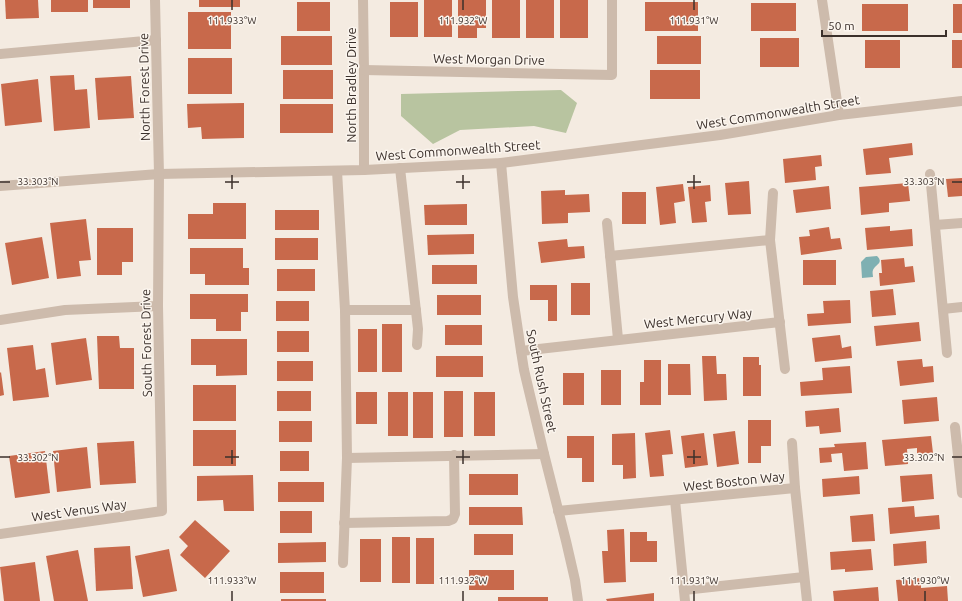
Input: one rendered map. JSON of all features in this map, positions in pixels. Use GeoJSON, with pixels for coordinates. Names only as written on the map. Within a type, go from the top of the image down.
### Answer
{"type":"FeatureCollection","features":[{"type":"Feature","properties":{"kind":"street","name":"North Forest Drive"},"geometry":{"type":"LineString","coordinates":[[156,0],[159,174]]}},
{"type":"Feature","properties":{"kind":"street","name":"North Bradley Drive"},"geometry":{"type":"LineString","coordinates":[[363,0],[364,170]]}},
{"type":"Feature","properties":{"kind":"street","name":"West Morgan Drive"},"geometry":{"type":"LineString","coordinates":[[364,70],[612,75],[612,0]]}},
{"type":"Feature","properties":{"kind":"street"},"geometry":{"type":"LineString","coordinates":[[822,0],[839,115]]}},
{"type":"Feature","properties":{"kind":"street"},"geometry":{"type":"LineString","coordinates":[[0,54],[156,40]]}},
{"type":"Feature","properties":{"kind":"street","name":"West Commonwealth Street"},"geometry":{"type":"LineString","coordinates":[[0,186],[159,174],[337,171],[501,163],[720,134],[839,115],[962,101]]}},
{"type":"Feature","properties":{"kind":"street","name":"South Rush Street"},"geometry":{"type":"LineString","coordinates":[[501,163],[513,298],[524,370],[568,548],[578,601]]}},
{"type":"Feature","properties":{"kind":"street"},"geometry":{"type":"LineString","coordinates":[[400,168],[418,329],[417,345]]}},
{"type":"Feature","properties":{"kind":"street"},"geometry":{"type":"LineString","coordinates":[[337,171],[345,310],[347,458],[343,563]]}},
{"type":"Feature","properties":{"kind":"street","name":"South Forest Drive"},"geometry":{"type":"LineString","coordinates":[[159,174],[158,306],[162,511]]}},
{"type":"Feature","properties":{"kind":"street"},"geometry":{"type":"LineString","coordinates":[[930,174],[947,352]]}},
{"type":"Feature","properties":{"kind":"street"},"geometry":{"type":"LineString","coordinates":[[773,193],[770,240],[785,369]]}},
{"type":"Feature","properties":{"kind":"street"},"geometry":{"type":"LineString","coordinates":[[935,225],[962,222]]}},
{"type":"Feature","properties":{"kind":"street"},"geometry":{"type":"LineString","coordinates":[[607,223],[618,339]]}},
{"type":"Feature","properties":{"kind":"street"},"geometry":{"type":"LineString","coordinates":[[610,256],[770,240]]}},
{"type":"Feature","properties":{"kind":"street"},"geometry":{"type":"LineString","coordinates":[[0,320],[65,310],[158,306]]}},
{"type":"Feature","properties":{"kind":"street"},"geometry":{"type":"LineString","coordinates":[[943,309],[962,307]]}},
{"type":"Feature","properties":{"kind":"street"},"geometry":{"type":"LineString","coordinates":[[345,310],[416,310]]}},
{"type":"Feature","properties":{"kind":"street","name":"West Mercury Way"},"geometry":{"type":"LineString","coordinates":[[521,351],[780,322]]}},
{"type":"Feature","properties":{"kind":"street"},"geometry":{"type":"LineString","coordinates":[[955,427],[961,472],[962,493]]}},
{"type":"Feature","properties":{"kind":"street","name":"West Boston Way"},"geometry":{"type":"LineString","coordinates":[[792,443],[795,488],[807,601]]}},
{"type":"Feature","properties":{"kind":"street"},"geometry":{"type":"LineString","coordinates":[[347,458],[544,454]]}},
{"type":"Feature","properties":{"kind":"street"},"geometry":{"type":"LineString","coordinates":[[344,523],[448,521],[453,519],[455,514],[454,456]]}},
{"type":"Feature","properties":{"kind":"street","name":"West Boston Way"},"geometry":{"type":"LineString","coordinates":[[558,511],[795,488]]}},
{"type":"Feature","properties":{"kind":"street","name":"West Boston Way"},"geometry":{"type":"LineString","coordinates":[[675,500],[685,601]]}},
{"type":"Feature","properties":{"kind":"street","name":"West Venus Way"},"geometry":{"type":"LineString","coordinates":[[0,534],[162,511]]}},
{"type":"Feature","properties":{"kind":"street"},"geometry":{"type":"LineString","coordinates":[[684,590],[804,577]]}},
{"type":"Feature","properties":{"kind":"green space"},"geometry":{"type":"Polygon","coordinates":[[[561,90],[577,103],[566,133],[534,126],[460,130],[433,144],[401,116],[401,94],[561,90]]]}},
{"type":"Feature","properties":{"kind":"water"},"geometry":{"type":"Polygon","coordinates":[[[877,256],[880,262],[873,270],[873,277],[862,278],[861,262],[866,257],[877,256]]]}},
{"type":"Feature","properties":{"kind":"building"},"geometry":{"type":"Polygon","coordinates":[[[5,0],[38,0],[39,18],[6,19],[5,0]]]}},
{"type":"Feature","properties":{"kind":"building"},"geometry":{"type":"Polygon","coordinates":[[[51,0],[88,0],[88,12],[51,12],[51,0]]]}},
{"type":"Feature","properties":{"kind":"building"},"geometry":{"type":"Polygon","coordinates":[[[93,0],[130,0],[130,8],[93,8],[93,0]]]}},
{"type":"Feature","properties":{"kind":"building"},"geometry":{"type":"Polygon","coordinates":[[[199,0],[240,0],[240,7],[199,7],[199,0]]]}},
{"type":"Feature","properties":{"kind":"building"},"geometry":{"type":"Polygon","coordinates":[[[424,0],[452,0],[452,37],[424,37],[424,0]]]}},
{"type":"Feature","properties":{"kind":"building"},"geometry":{"type":"Polygon","coordinates":[[[458,0],[486,0],[486,28],[477,28],[477,38],[458,38],[458,0]]]}},
{"type":"Feature","properties":{"kind":"building"},"geometry":{"type":"Polygon","coordinates":[[[492,0],[520,0],[520,38],[492,38],[492,0]]]}},
{"type":"Feature","properties":{"kind":"building"},"geometry":{"type":"Polygon","coordinates":[[[526,0],[554,0],[554,38],[526,38],[526,0]]]}},
{"type":"Feature","properties":{"kind":"building"},"geometry":{"type":"Polygon","coordinates":[[[560,0],[588,0],[588,38],[560,38],[560,0]]]}},
{"type":"Feature","properties":{"kind":"building"},"geometry":{"type":"Polygon","coordinates":[[[297,2],[330,2],[330,31],[297,31],[297,2]]]}},
{"type":"Feature","properties":{"kind":"building"},"geometry":{"type":"Polygon","coordinates":[[[390,2],[418,2],[418,37],[390,37],[390,2]]]}},
{"type":"Feature","properties":{"kind":"building"},"geometry":{"type":"Polygon","coordinates":[[[645,2],[698,2],[698,31],[645,31],[645,2]]]}},
{"type":"Feature","properties":{"kind":"building"},"geometry":{"type":"Polygon","coordinates":[[[751,3],[796,3],[796,31],[751,31],[751,3]]]}},
{"type":"Feature","properties":{"kind":"building"},"geometry":{"type":"Polygon","coordinates":[[[862,4],[908,4],[908,31],[862,31],[862,4]]]}},
{"type":"Feature","properties":{"kind":"building"},"geometry":{"type":"Polygon","coordinates":[[[953,4],[962,4],[962,33],[953,33],[953,4]]]}},
{"type":"Feature","properties":{"kind":"building"},"geometry":{"type":"Polygon","coordinates":[[[188,12],[231,12],[231,49],[188,49],[188,12]]]}},
{"type":"Feature","properties":{"kind":"building"},"geometry":{"type":"Polygon","coordinates":[[[281,36],[332,36],[332,65],[281,65],[281,36]]]}},
{"type":"Feature","properties":{"kind":"building"},"geometry":{"type":"Polygon","coordinates":[[[657,36],[701,36],[701,64],[657,64],[657,36]]]}},
{"type":"Feature","properties":{"kind":"building"},"geometry":{"type":"Polygon","coordinates":[[[760,38],[799,38],[799,67],[760,67],[760,38]]]}},
{"type":"Feature","properties":{"kind":"building"},"geometry":{"type":"Polygon","coordinates":[[[865,40],[900,40],[900,68],[865,68],[865,40]]]}},
{"type":"Feature","properties":{"kind":"building"},"geometry":{"type":"Polygon","coordinates":[[[952,40],[962,40],[962,68],[952,68],[952,40]]]}},
{"type":"Feature","properties":{"kind":"building"},"geometry":{"type":"Polygon","coordinates":[[[188,58],[232,58],[232,94],[188,94],[188,58]]]}},
{"type":"Feature","properties":{"kind":"building"},"geometry":{"type":"Polygon","coordinates":[[[283,70],[333,70],[333,99],[283,99],[283,70]]]}},
{"type":"Feature","properties":{"kind":"building"},"geometry":{"type":"Polygon","coordinates":[[[650,70],[700,70],[700,99],[650,99],[650,70]]]}},
{"type":"Feature","properties":{"kind":"building"},"geometry":{"type":"Polygon","coordinates":[[[74,75],[75,90],[87,89],[90,128],[54,131],[50,76],[74,75]]]}},
{"type":"Feature","properties":{"kind":"building"},"geometry":{"type":"Polygon","coordinates":[[[131,76],[134,118],[98,120],[95,78],[131,76]]]}},
{"type":"Feature","properties":{"kind":"building"},"geometry":{"type":"Polygon","coordinates":[[[38,79],[42,122],[5,126],[1,84],[38,79]]]}},
{"type":"Feature","properties":{"kind":"building"},"geometry":{"type":"Polygon","coordinates":[[[244,103],[244,138],[202,139],[201,127],[188,128],[187,104],[244,103]]]}},
{"type":"Feature","properties":{"kind":"building"},"geometry":{"type":"Polygon","coordinates":[[[280,104],[333,104],[333,133],[280,133],[280,104]]]}},
{"type":"Feature","properties":{"kind":"building"},"geometry":{"type":"Polygon","coordinates":[[[912,143],[913,155],[889,158],[891,173],[866,175],[863,149],[912,143]]]}},
{"type":"Feature","properties":{"kind":"building"},"geometry":{"type":"Polygon","coordinates":[[[821,155],[822,166],[815,167],[816,180],[785,183],[783,159],[821,155]]]}},
{"type":"Feature","properties":{"kind":"building"},"geometry":{"type":"Polygon","coordinates":[[[962,178],[962,196],[948,197],[946,179],[962,178]]]}},
{"type":"Feature","properties":{"kind":"building"},"geometry":{"type":"Polygon","coordinates":[[[749,181],[751,214],[728,215],[725,183],[749,181]]]}},
{"type":"Feature","properties":{"kind":"building"},"geometry":{"type":"Polygon","coordinates":[[[908,183],[910,201],[889,203],[889,212],[861,215],[859,187],[908,183]]]}},
{"type":"Feature","properties":{"kind":"building"},"geometry":{"type":"Polygon","coordinates":[[[683,184],[685,201],[674,203],[676,223],[660,225],[656,187],[683,184]]]}},
{"type":"Feature","properties":{"kind":"building"},"geometry":{"type":"Polygon","coordinates":[[[710,185],[711,201],[705,202],[707,222],[692,223],[688,187],[710,185]]]}},
{"type":"Feature","properties":{"kind":"building"},"geometry":{"type":"Polygon","coordinates":[[[829,186],[831,209],[796,213],[793,190],[829,186]]]}},
{"type":"Feature","properties":{"kind":"building"},"geometry":{"type":"Polygon","coordinates":[[[565,190],[565,195],[589,194],[590,212],[568,213],[568,223],[542,224],[541,191],[565,190]]]}},
{"type":"Feature","properties":{"kind":"building"},"geometry":{"type":"Polygon","coordinates":[[[622,192],[646,192],[646,224],[622,224],[622,192]]]}},
{"type":"Feature","properties":{"kind":"building"},"geometry":{"type":"Polygon","coordinates":[[[213,203],[246,203],[246,239],[188,239],[188,214],[213,214],[213,203]]]}},
{"type":"Feature","properties":{"kind":"building"},"geometry":{"type":"Polygon","coordinates":[[[467,204],[467,225],[425,225],[424,205],[467,204]]]}},
{"type":"Feature","properties":{"kind":"building"},"geometry":{"type":"Polygon","coordinates":[[[275,210],[319,210],[319,230],[275,230],[275,210]]]}},
{"type":"Feature","properties":{"kind":"building"},"geometry":{"type":"Polygon","coordinates":[[[86,219],[91,260],[79,261],[81,276],[57,279],[50,223],[86,219]]]}},
{"type":"Feature","properties":{"kind":"building"},"geometry":{"type":"Polygon","coordinates":[[[890,226],[890,231],[912,229],[913,246],[867,250],[865,228],[890,226]]]}},
{"type":"Feature","properties":{"kind":"building"},"geometry":{"type":"Polygon","coordinates":[[[829,227],[831,239],[840,238],[842,249],[801,255],[799,237],[810,236],[809,230],[829,227]]]}},
{"type":"Feature","properties":{"kind":"building"},"geometry":{"type":"Polygon","coordinates":[[[97,228],[133,228],[133,262],[122,262],[122,275],[97,275],[97,228]]]}},
{"type":"Feature","properties":{"kind":"building"},"geometry":{"type":"Polygon","coordinates":[[[474,234],[474,254],[428,255],[427,235],[474,234]]]}},
{"type":"Feature","properties":{"kind":"building"},"geometry":{"type":"Polygon","coordinates":[[[42,237],[49,278],[12,285],[5,243],[42,237]]]}},
{"type":"Feature","properties":{"kind":"building"},"geometry":{"type":"Polygon","coordinates":[[[275,238],[318,238],[318,260],[275,260],[275,238]]]}},
{"type":"Feature","properties":{"kind":"building"},"geometry":{"type":"Polygon","coordinates":[[[567,239],[568,247],[584,246],[585,258],[541,263],[538,242],[567,239]]]}},
{"type":"Feature","properties":{"kind":"building"},"geometry":{"type":"Polygon","coordinates":[[[190,248],[243,248],[243,268],[249,268],[249,285],[205,285],[205,274],[190,274],[190,248]]]}},
{"type":"Feature","properties":{"kind":"building"},"geometry":{"type":"Polygon","coordinates":[[[904,258],[905,267],[913,266],[915,282],[880,286],[879,273],[882,273],[881,260],[904,258]]]}},
{"type":"Feature","properties":{"kind":"building"},"geometry":{"type":"Polygon","coordinates":[[[803,260],[836,260],[836,285],[803,285],[803,260]]]}},
{"type":"Feature","properties":{"kind":"building"},"geometry":{"type":"Polygon","coordinates":[[[432,265],[477,265],[477,284],[432,284],[432,265]]]}},
{"type":"Feature","properties":{"kind":"building"},"geometry":{"type":"Polygon","coordinates":[[[277,269],[315,269],[315,291],[277,291],[277,269]]]}},
{"type":"Feature","properties":{"kind":"building"},"geometry":{"type":"Polygon","coordinates":[[[571,283],[590,283],[590,315],[571,315],[571,283]]]}},
{"type":"Feature","properties":{"kind":"building"},"geometry":{"type":"Polygon","coordinates":[[[530,285],[557,285],[557,321],[548,321],[548,300],[530,300],[530,285]]]}},
{"type":"Feature","properties":{"kind":"building"},"geometry":{"type":"Polygon","coordinates":[[[893,289],[896,315],[872,317],[870,291],[893,289]]]}},
{"type":"Feature","properties":{"kind":"building"},"geometry":{"type":"Polygon","coordinates":[[[190,294],[248,294],[248,312],[241,312],[241,331],[216,331],[216,319],[190,319],[190,294]]]}},
{"type":"Feature","properties":{"kind":"building"},"geometry":{"type":"Polygon","coordinates":[[[437,295],[481,295],[481,315],[437,315],[437,295]]]}},
{"type":"Feature","properties":{"kind":"building"},"geometry":{"type":"Polygon","coordinates":[[[850,300],[851,323],[808,326],[807,314],[824,313],[823,301],[850,300]]]}},
{"type":"Feature","properties":{"kind":"building"},"geometry":{"type":"Polygon","coordinates":[[[276,301],[309,301],[309,321],[276,321],[276,301]]]}},
{"type":"Feature","properties":{"kind":"building"},"geometry":{"type":"Polygon","coordinates":[[[919,322],[921,341],[876,346],[874,326],[919,322]]]}},
{"type":"Feature","properties":{"kind":"building"},"geometry":{"type":"Polygon","coordinates":[[[382,324],[402,324],[402,372],[382,372],[382,324]]]}},
{"type":"Feature","properties":{"kind":"building"},"geometry":{"type":"Polygon","coordinates":[[[445,325],[482,325],[482,345],[445,345],[445,325]]]}},
{"type":"Feature","properties":{"kind":"building"},"geometry":{"type":"Polygon","coordinates":[[[358,329],[377,329],[377,372],[358,372],[358,329]]]}},
{"type":"Feature","properties":{"kind":"building"},"geometry":{"type":"Polygon","coordinates":[[[277,331],[309,331],[309,352],[277,352],[277,331]]]}},
{"type":"Feature","properties":{"kind":"building"},"geometry":{"type":"Polygon","coordinates":[[[840,335],[842,348],[851,346],[852,358],[815,362],[812,338],[840,335]]]}},
{"type":"Feature","properties":{"kind":"building"},"geometry":{"type":"Polygon","coordinates":[[[97,336],[119,336],[120,348],[134,348],[134,389],[99,389],[97,336]]]}},
{"type":"Feature","properties":{"kind":"building"},"geometry":{"type":"Polygon","coordinates":[[[86,338],[92,380],[56,385],[51,343],[86,338]]]}},
{"type":"Feature","properties":{"kind":"building"},"geometry":{"type":"Polygon","coordinates":[[[191,339],[247,339],[247,375],[216,376],[216,365],[191,365],[191,339]]]}},
{"type":"Feature","properties":{"kind":"building"},"geometry":{"type":"Polygon","coordinates":[[[33,345],[36,370],[45,368],[49,397],[13,401],[7,348],[33,345]]]}},
{"type":"Feature","properties":{"kind":"building"},"geometry":{"type":"Polygon","coordinates":[[[436,356],[483,356],[483,377],[436,377],[436,356]]]}},
{"type":"Feature","properties":{"kind":"building"},"geometry":{"type":"Polygon","coordinates":[[[702,356],[716,356],[717,374],[726,374],[727,400],[704,401],[702,356]]]}},
{"type":"Feature","properties":{"kind":"building"},"geometry":{"type":"Polygon","coordinates":[[[743,357],[759,357],[759,365],[761,365],[761,396],[743,396],[743,357]]]}},
{"type":"Feature","properties":{"kind":"building"},"geometry":{"type":"Polygon","coordinates":[[[922,359],[923,367],[933,366],[934,382],[900,386],[897,361],[922,359]]]}},
{"type":"Feature","properties":{"kind":"building"},"geometry":{"type":"Polygon","coordinates":[[[644,360],[661,360],[661,405],[640,405],[640,382],[644,382],[644,360]]]}},
{"type":"Feature","properties":{"kind":"building"},"geometry":{"type":"Polygon","coordinates":[[[277,361],[313,361],[313,381],[277,381],[277,361]]]}},
{"type":"Feature","properties":{"kind":"building"},"geometry":{"type":"Polygon","coordinates":[[[668,364],[690,364],[691,395],[668,395],[668,364]]]}},
{"type":"Feature","properties":{"kind":"building"},"geometry":{"type":"Polygon","coordinates":[[[850,366],[852,393],[801,396],[800,382],[823,380],[822,368],[850,366]]]}},
{"type":"Feature","properties":{"kind":"building"},"geometry":{"type":"Polygon","coordinates":[[[601,370],[621,370],[621,405],[601,405],[601,370]]]}},
{"type":"Feature","properties":{"kind":"building"},"geometry":{"type":"Polygon","coordinates":[[[1,372],[4,395],[0,396],[0,373],[1,372]]]}},
{"type":"Feature","properties":{"kind":"building"},"geometry":{"type":"Polygon","coordinates":[[[563,373],[584,373],[584,405],[563,405],[563,373]]]}},
{"type":"Feature","properties":{"kind":"building"},"geometry":{"type":"Polygon","coordinates":[[[193,385],[236,385],[236,421],[193,421],[193,385]]]}},
{"type":"Feature","properties":{"kind":"building"},"geometry":{"type":"Polygon","coordinates":[[[277,391],[311,391],[311,411],[277,411],[277,391]]]}},
{"type":"Feature","properties":{"kind":"building"},"geometry":{"type":"Polygon","coordinates":[[[444,391],[463,391],[463,437],[444,437],[444,391]]]}},
{"type":"Feature","properties":{"kind":"building"},"geometry":{"type":"Polygon","coordinates":[[[356,392],[377,392],[377,424],[356,424],[356,392]]]}},
{"type":"Feature","properties":{"kind":"building"},"geometry":{"type":"Polygon","coordinates":[[[388,392],[408,392],[408,436],[388,436],[388,392]]]}},
{"type":"Feature","properties":{"kind":"building"},"geometry":{"type":"Polygon","coordinates":[[[413,392],[433,392],[433,438],[413,438],[413,392]]]}},
{"type":"Feature","properties":{"kind":"building"},"geometry":{"type":"Polygon","coordinates":[[[474,392],[495,392],[495,436],[474,436],[474,392]]]}},
{"type":"Feature","properties":{"kind":"building"},"geometry":{"type":"Polygon","coordinates":[[[937,397],[939,421],[904,424],[902,400],[937,397]]]}},
{"type":"Feature","properties":{"kind":"building"},"geometry":{"type":"Polygon","coordinates":[[[839,408],[841,432],[820,434],[819,426],[806,427],[805,411],[839,408]]]}},
{"type":"Feature","properties":{"kind":"building"},"geometry":{"type":"Polygon","coordinates":[[[748,420],[771,420],[771,446],[761,446],[761,463],[748,463],[748,420]]]}},
{"type":"Feature","properties":{"kind":"building"},"geometry":{"type":"Polygon","coordinates":[[[279,421],[312,421],[312,442],[279,442],[279,421]]]}},
{"type":"Feature","properties":{"kind":"building"},"geometry":{"type":"Polygon","coordinates":[[[193,430],[236,430],[236,466],[193,466],[193,430]]]}},
{"type":"Feature","properties":{"kind":"building"},"geometry":{"type":"Polygon","coordinates":[[[670,430],[673,454],[662,455],[664,476],[650,477],[645,433],[670,430]]]}},
{"type":"Feature","properties":{"kind":"building"},"geometry":{"type":"Polygon","coordinates":[[[735,431],[739,464],[717,467],[713,434],[735,431]]]}},
{"type":"Feature","properties":{"kind":"building"},"geometry":{"type":"Polygon","coordinates":[[[635,433],[636,478],[623,479],[623,465],[612,465],[612,434],[635,433]]]}},
{"type":"Feature","properties":{"kind":"building"},"geometry":{"type":"Polygon","coordinates":[[[704,433],[708,465],[685,468],[681,436],[704,433]]]}},
{"type":"Feature","properties":{"kind":"building"},"geometry":{"type":"Polygon","coordinates":[[[567,436],[594,436],[594,482],[582,482],[582,458],[567,458],[567,436]]]}},
{"type":"Feature","properties":{"kind":"building"},"geometry":{"type":"Polygon","coordinates":[[[931,436],[933,453],[917,455],[917,448],[907,449],[908,464],[885,466],[882,440],[931,436]]]}},
{"type":"Feature","properties":{"kind":"building"},"geometry":{"type":"Polygon","coordinates":[[[134,441],[136,483],[100,485],[97,443],[134,441]]]}},
{"type":"Feature","properties":{"kind":"building"},"geometry":{"type":"Polygon","coordinates":[[[866,442],[868,469],[844,471],[842,453],[831,454],[832,462],[820,463],[819,448],[835,447],[834,444],[866,442]]]}},
{"type":"Feature","properties":{"kind":"building"},"geometry":{"type":"Polygon","coordinates":[[[87,447],[91,488],[57,492],[53,451],[87,447]]]}},
{"type":"Feature","properties":{"kind":"building"},"geometry":{"type":"Polygon","coordinates":[[[45,451],[50,493],[15,498],[9,456],[45,451]]]}},
{"type":"Feature","properties":{"kind":"building"},"geometry":{"type":"Polygon","coordinates":[[[280,451],[309,451],[309,471],[280,471],[280,451]]]}},
{"type":"Feature","properties":{"kind":"building"},"geometry":{"type":"Polygon","coordinates":[[[469,474],[518,474],[518,495],[469,495],[469,474]]]}},
{"type":"Feature","properties":{"kind":"building"},"geometry":{"type":"Polygon","coordinates":[[[932,474],[934,499],[902,502],[900,476],[932,474]]]}},
{"type":"Feature","properties":{"kind":"building"},"geometry":{"type":"Polygon","coordinates":[[[253,475],[254,511],[224,511],[223,500],[197,501],[197,476],[253,475]]]}},
{"type":"Feature","properties":{"kind":"building"},"geometry":{"type":"Polygon","coordinates":[[[859,476],[860,494],[823,497],[822,479],[859,476]]]}},
{"type":"Feature","properties":{"kind":"building"},"geometry":{"type":"Polygon","coordinates":[[[278,482],[324,482],[324,502],[278,502],[278,482]]]}},
{"type":"Feature","properties":{"kind":"building"},"geometry":{"type":"Polygon","coordinates":[[[914,506],[915,517],[939,515],[940,529],[890,534],[888,508],[914,506]]]}},
{"type":"Feature","properties":{"kind":"building"},"geometry":{"type":"Polygon","coordinates":[[[469,507],[522,507],[523,525],[469,525],[469,507]]]}},
{"type":"Feature","properties":{"kind":"building"},"geometry":{"type":"Polygon","coordinates":[[[280,511],[312,511],[312,533],[280,533],[280,511]]]}},
{"type":"Feature","properties":{"kind":"building"},"geometry":{"type":"Polygon","coordinates":[[[873,514],[875,541],[852,542],[850,516],[873,514]]]}},
{"type":"Feature","properties":{"kind":"building"},"geometry":{"type":"Polygon","coordinates":[[[195,520],[230,551],[205,578],[180,555],[188,546],[179,537],[195,520]]]}},
{"type":"Feature","properties":{"kind":"building"},"geometry":{"type":"Polygon","coordinates":[[[624,529],[626,582],[604,583],[602,551],[608,551],[607,530],[624,529]]]}},
{"type":"Feature","properties":{"kind":"building"},"geometry":{"type":"Polygon","coordinates":[[[630,532],[647,532],[647,541],[657,541],[657,562],[630,562],[630,532]]]}},
{"type":"Feature","properties":{"kind":"building"},"geometry":{"type":"Polygon","coordinates":[[[474,534],[513,534],[513,555],[474,555],[474,534]]]}},
{"type":"Feature","properties":{"kind":"building"},"geometry":{"type":"Polygon","coordinates":[[[392,537],[410,537],[410,583],[392,583],[392,537]]]}},
{"type":"Feature","properties":{"kind":"building"},"geometry":{"type":"Polygon","coordinates":[[[416,538],[434,538],[434,584],[416,584],[416,538]]]}},
{"type":"Feature","properties":{"kind":"building"},"geometry":{"type":"Polygon","coordinates":[[[360,539],[381,539],[381,582],[360,582],[360,539]]]}},
{"type":"Feature","properties":{"kind":"building"},"geometry":{"type":"Polygon","coordinates":[[[926,541],[927,563],[894,566],[893,544],[926,541]]]}},
{"type":"Feature","properties":{"kind":"building"},"geometry":{"type":"Polygon","coordinates":[[[326,542],[326,562],[278,563],[278,543],[326,542]]]}},
{"type":"Feature","properties":{"kind":"building"},"geometry":{"type":"Polygon","coordinates":[[[130,546],[133,589],[96,591],[94,548],[130,546]]]}},
{"type":"Feature","properties":{"kind":"building"},"geometry":{"type":"Polygon","coordinates":[[[169,549],[177,591],[143,597],[135,556],[169,549]]]}},
{"type":"Feature","properties":{"kind":"building"},"geometry":{"type":"Polygon","coordinates":[[[871,549],[873,570],[845,572],[845,569],[831,570],[830,552],[871,549]]]}},
{"type":"Feature","properties":{"kind":"building"},"geometry":{"type":"Polygon","coordinates":[[[78,550],[88,601],[54,601],[46,556],[78,550]]]}},
{"type":"Feature","properties":{"kind":"building"},"geometry":{"type":"Polygon","coordinates":[[[35,562],[40,601],[4,601],[0,567],[35,562]]]}},
{"type":"Feature","properties":{"kind":"building"},"geometry":{"type":"Polygon","coordinates":[[[469,570],[514,570],[514,590],[469,590],[469,570]]]}},
{"type":"Feature","properties":{"kind":"building"},"geometry":{"type":"Polygon","coordinates":[[[280,572],[324,572],[324,593],[280,593],[280,572]]]}},
{"type":"Feature","properties":{"kind":"building"},"geometry":{"type":"Polygon","coordinates":[[[921,578],[921,588],[947,586],[948,601],[898,601],[896,580],[921,578]]]}},
{"type":"Feature","properties":{"kind":"building"},"geometry":{"type":"Polygon","coordinates":[[[878,587],[879,601],[834,601],[833,591],[878,587]]]}},
{"type":"Feature","properties":{"kind":"building"},"geometry":{"type":"Polygon","coordinates":[[[654,593],[654,601],[607,601],[606,599],[654,593]]]}},
{"type":"Feature","properties":{"kind":"building"},"geometry":{"type":"Polygon","coordinates":[[[498,597],[548,597],[548,601],[498,601],[498,597]]]}},
{"type":"Feature","properties":{"kind":"building"},"geometry":{"type":"Polygon","coordinates":[[[281,599],[326,599],[326,601],[281,601],[281,599]]]}}]}
